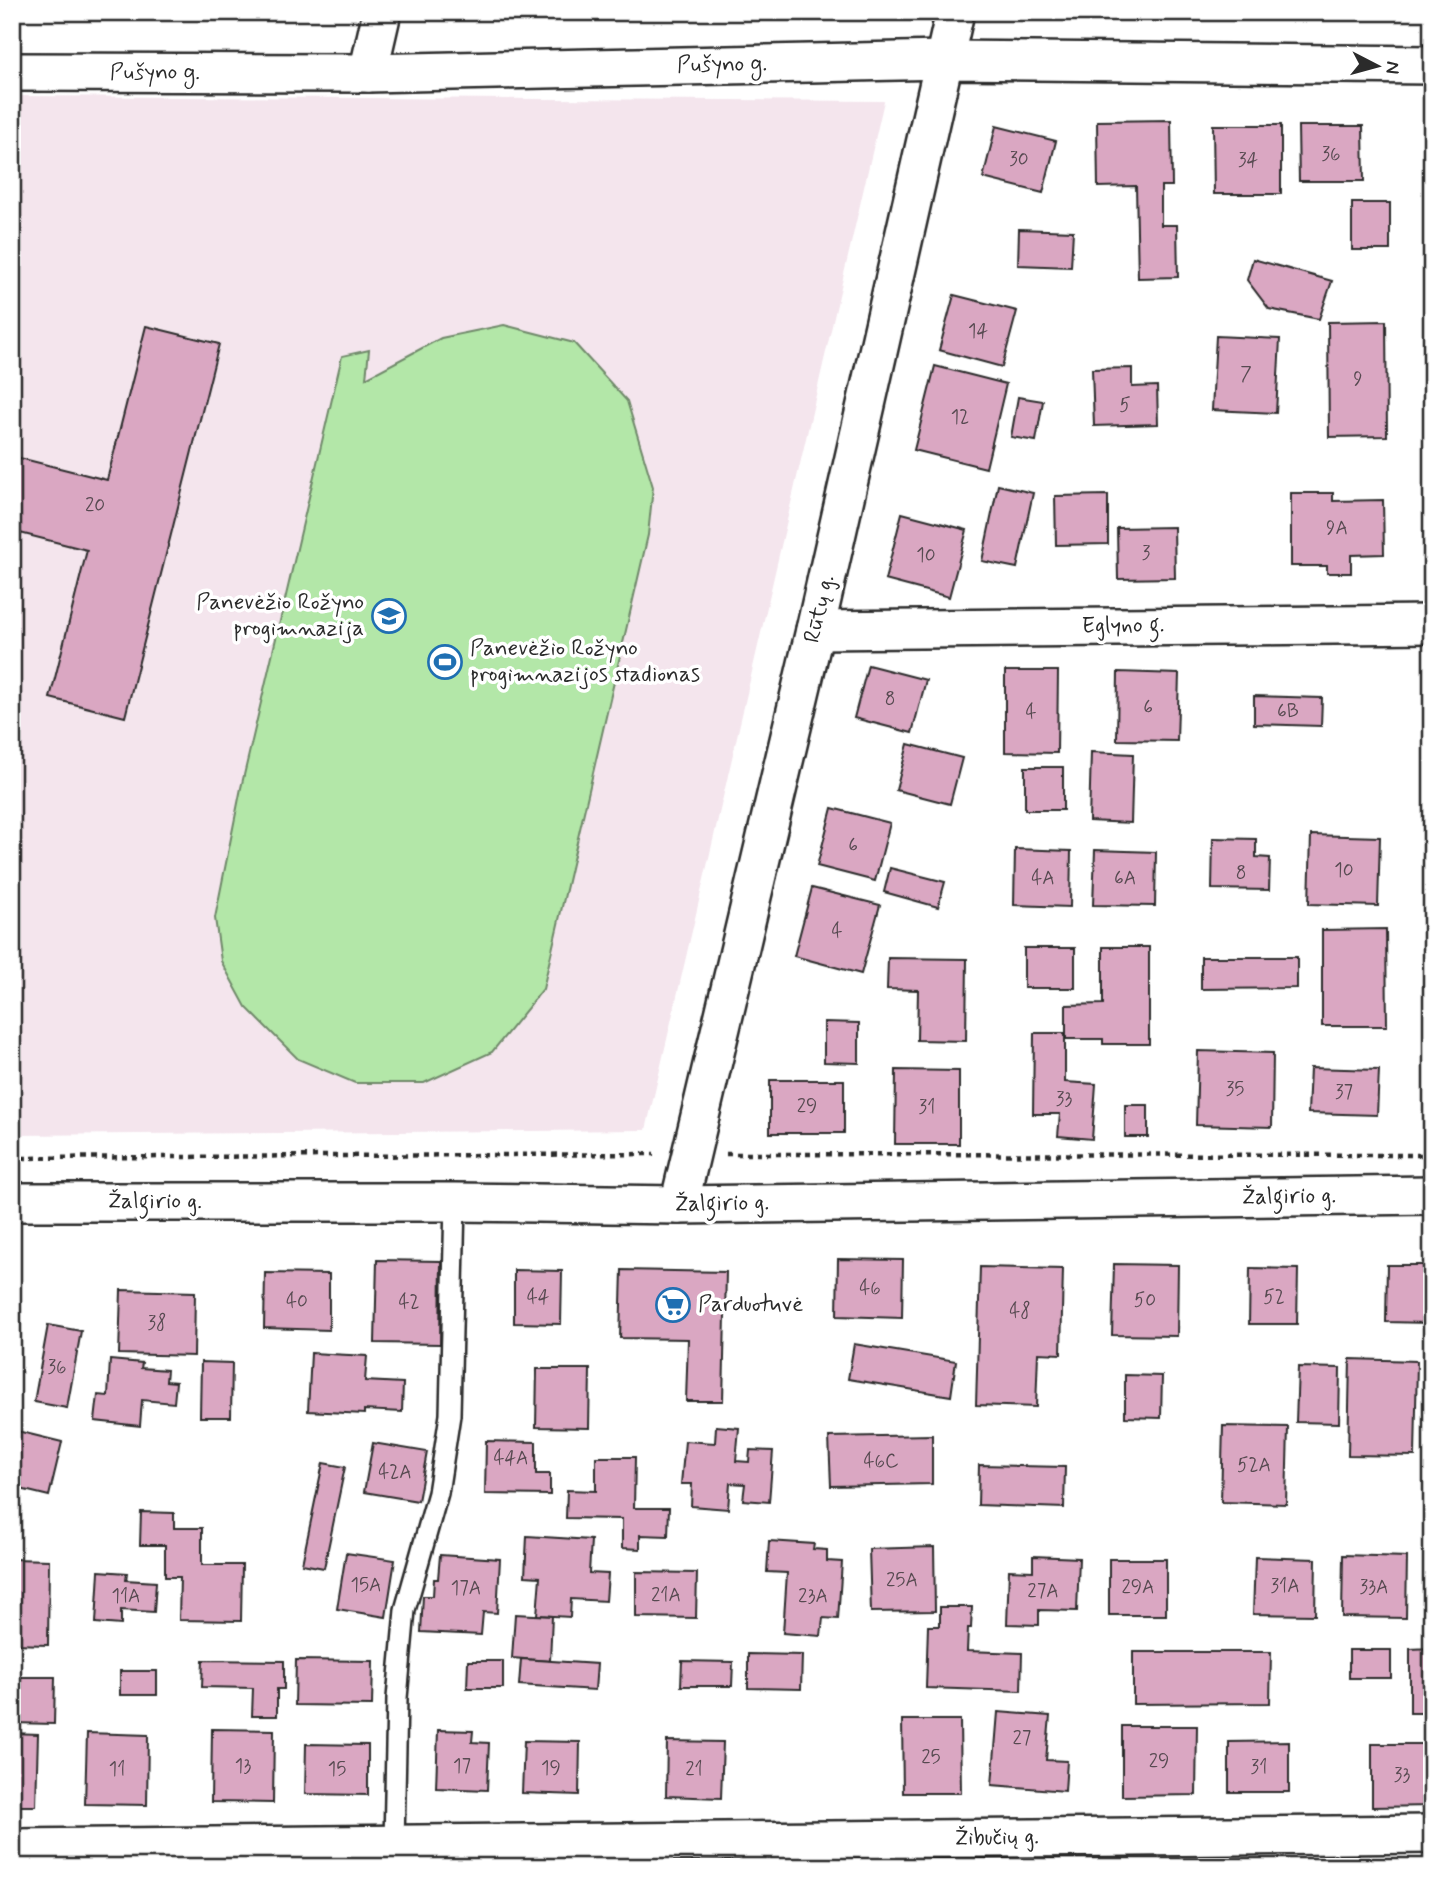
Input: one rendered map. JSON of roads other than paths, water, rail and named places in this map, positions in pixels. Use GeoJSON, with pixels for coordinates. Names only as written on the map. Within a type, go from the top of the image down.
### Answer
{"type":"FeatureCollection","features":[{"type":"Feature","properties":{"kind":"street"},"geometry":{"type":"LineString","coordinates":[[368,73],[382,12]]}},
{"type":"Feature","properties":{"kind":"street","name":"Rūtų g."},"geometry":{"type":"LineString","coordinates":[[679,1205],[815,630],[955,12]]}},
{"type":"Feature","properties":{"kind":"street","name":"Pušyno g."},"geometry":{"type":"LineString","coordinates":[[12,72],[368,73],[944,60],[1432,65]]}},
{"type":"Feature","properties":{"kind":"street","name":"Eglyno g."},"geometry":{"type":"LineString","coordinates":[[815,630],[1432,624]]}},
{"type":"Feature","properties":{"kind":"street","name":"Žalgirio g."},"geometry":{"type":"LineString","coordinates":[[12,1202],[679,1205],[1432,1195]]}},
{"type":"Feature","properties":{"kind":"street","name":"Žibučių g."},"geometry":{"type":"LineString","coordinates":[[12,1848],[393,1855],[1432,1834]]}},
{"type":"Feature","properties":{"kind":"lane"},"geometry":{"type":"LineString","coordinates":[[393,1855],[397,1698],[405,1610],[438,1493],[450,1415],[455,1202]]}},
{"type":"Feature","properties":{"kind":"place","name":"Panevėžio Rožyno progimnazija"},"geometry":{"type":"Point","coordinates":[389,616]}},
{"type":"Feature","properties":{"kind":"place","name":"Panevėžio Rožyno progimnazijos stadionas"},"geometry":{"type":"Point","coordinates":[445,662]}},
{"type":"Feature","properties":{"kind":"place","name":"Parduotuvė"},"geometry":{"type":"Point","coordinates":[673,1305]}}]}
